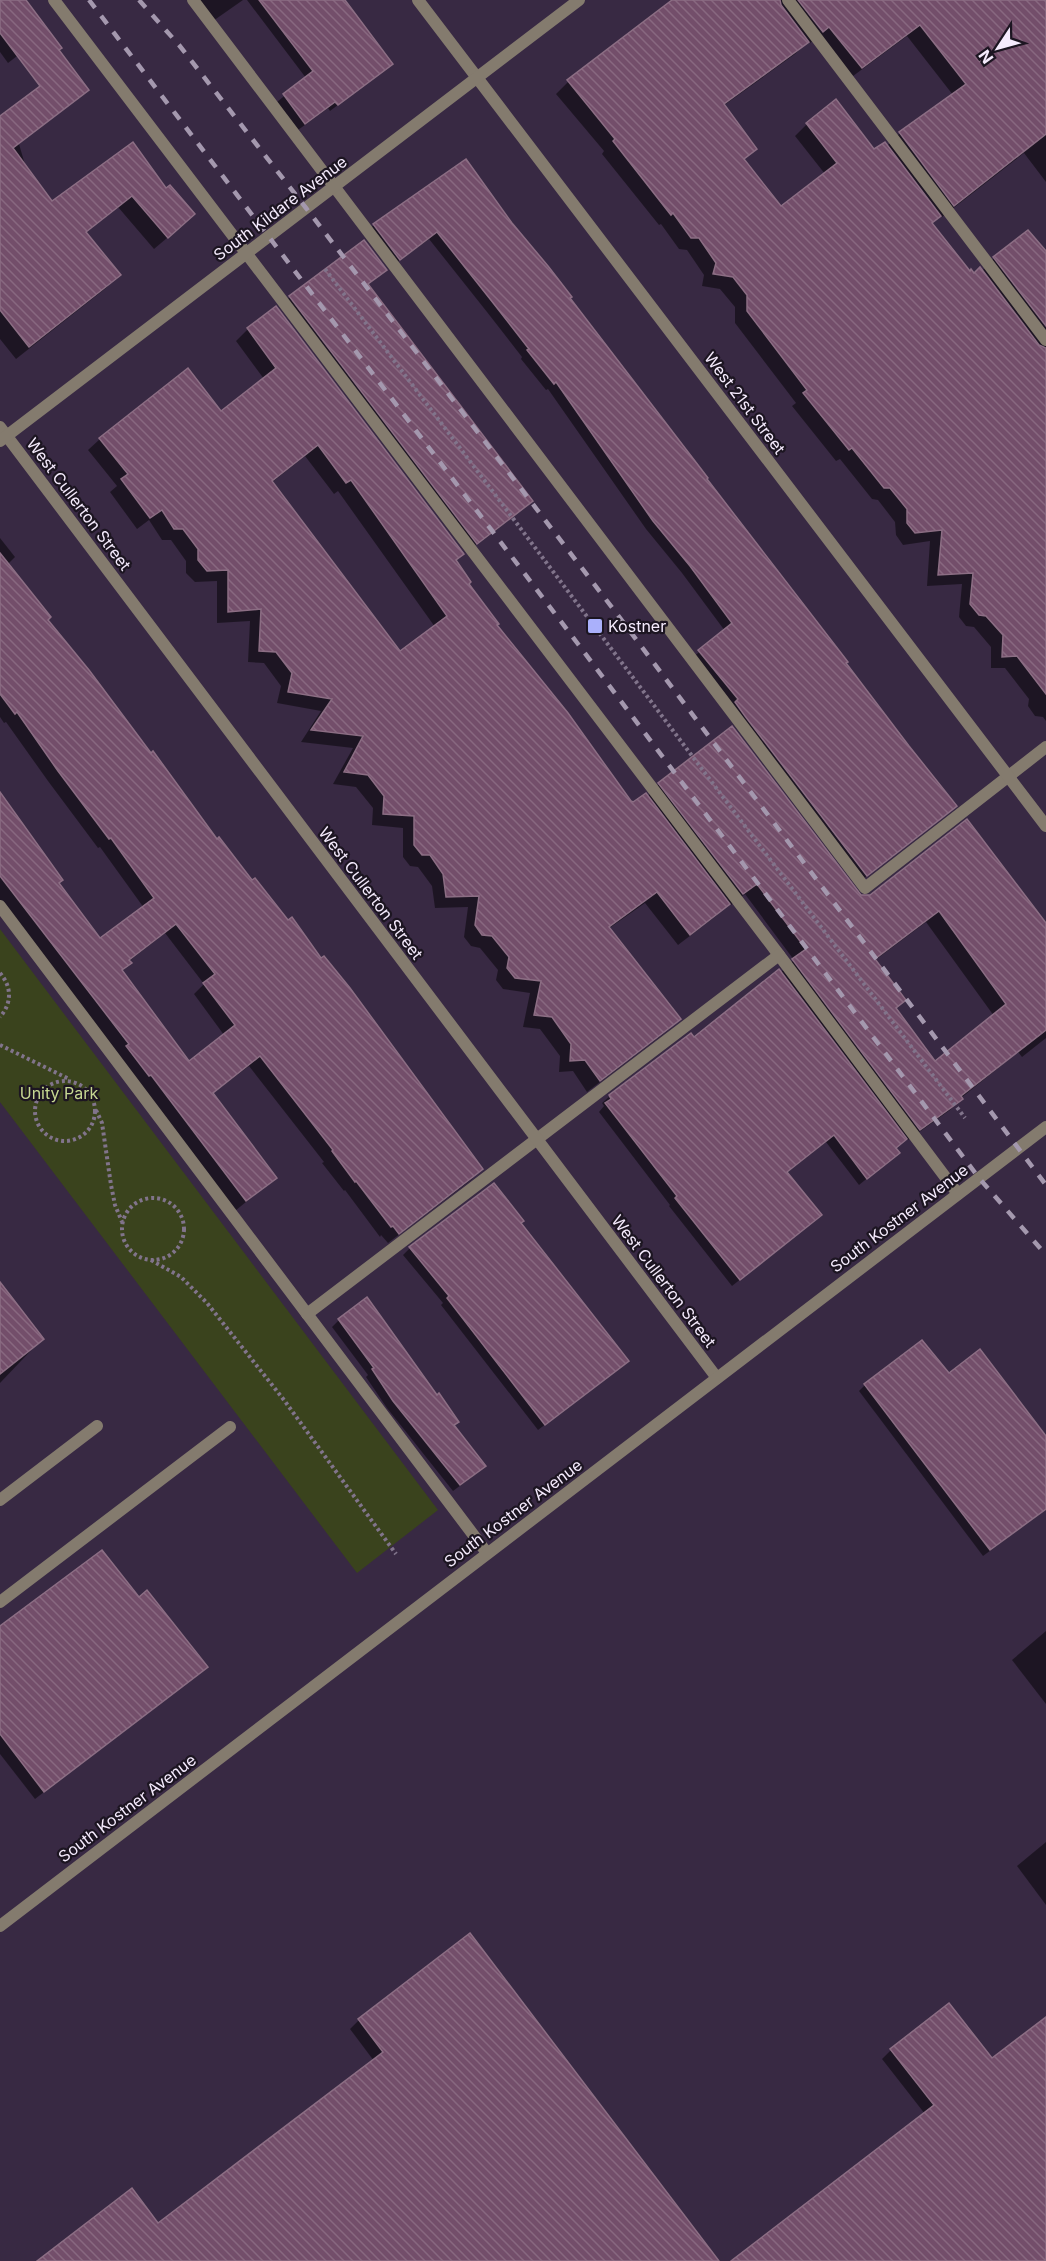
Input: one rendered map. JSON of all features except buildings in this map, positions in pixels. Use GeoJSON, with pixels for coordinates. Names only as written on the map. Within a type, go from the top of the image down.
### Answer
{"type":"FeatureCollection","features":[{"type":"Feature","properties":{"kind":"street"},"geometry":{"type":"LineString","coordinates":[[54,0],[779,954],[958,1194]]}},
{"type":"Feature","properties":{"kind":"street"},"geometry":{"type":"LineString","coordinates":[[193,0],[865,888],[1046,747]]}},
{"type":"Feature","properties":{"kind":"street","name":"West 21st Street"},"geometry":{"type":"LineString","coordinates":[[418,0],[1046,826]]}},
{"type":"Feature","properties":{"kind":"street","name":"South Kildare Avenue"},"geometry":{"type":"LineString","coordinates":[[2,435],[246,254],[579,0]]}},
{"type":"Feature","properties":{"kind":"street"},"geometry":{"type":"LineString","coordinates":[[788,0],[1046,340]]}},
{"type":"Feature","properties":{"kind":"street","name":"West Cullerton Street"},"geometry":{"type":"LineString","coordinates":[[2,435],[717,1378]]}},
{"type":"Feature","properties":{"kind":"street"},"geometry":{"type":"LineString","coordinates":[[0,906],[488,1553]]}},
{"type":"Feature","properties":{"kind":"street"},"geometry":{"type":"LineString","coordinates":[[307,1314],[779,954]]}},
{"type":"Feature","properties":{"kind":"street","name":"South Kostner Avenue"},"geometry":{"type":"LineString","coordinates":[[0,1926],[1046,1127]]}},
{"type":"Feature","properties":{"kind":"street"},"geometry":{"type":"LineString","coordinates":[[0,1500],[97,1426]]}},
{"type":"Feature","properties":{"kind":"street"},"geometry":{"type":"LineString","coordinates":[[0,1602],[230,1427]]}},
{"type":"Feature","properties":{"kind":"path"},"geometry":{"type":"LineString","coordinates":[[325,269],[966,1118]]}},
{"type":"Feature","properties":{"kind":"path"},"geometry":{"type":"LineString","coordinates":[[0,973],[8,985],[10,994],[0,1017]]}},
{"type":"Feature","properties":{"kind":"path"},"geometry":{"type":"LineString","coordinates":[[0,1045],[88,1090],[102,1123],[115,1205],[123,1223]]}},
{"type":"Feature","properties":{"kind":"path"},"geometry":{"type":"LineString","coordinates":[[73,1081],[56,1082],[42,1091],[35,1106],[34,1115],[41,1130],[49,1137],[58,1140],[77,1139],[91,1127],[94,1105]]}},
{"type":"Feature","properties":{"kind":"path"},"geometry":{"type":"LineString","coordinates":[[151,1260],[166,1257],[178,1247],[182,1240],[183,1225],[177,1210],[165,1201],[149,1198],[129,1209],[123,1223],[123,1238],[130,1250],[181,1277],[207,1303],[284,1400],[396,1554]]}},
{"type":"Feature","properties":{"kind":"green space","name":"Unity Park"},"geometry":{"type":"Polygon","coordinates":[[[0,929],[438,1510],[357,1573],[0,1102],[0,929]]]}},
{"type":"Feature","properties":{"kind":"railway"},"geometry":{"type":"LineString","coordinates":[[89,0],[578,644],[979,1178],[1046,1255]]}},
{"type":"Feature","properties":{"kind":"railway"},"geometry":{"type":"LineString","coordinates":[[139,0],[179,45],[306,208],[617,614],[1046,1185]]}},
{"type":"Feature","properties":{"kind":"place","name":"Kostner"},"geometry":{"type":"Point","coordinates":[595,626]}}]}
